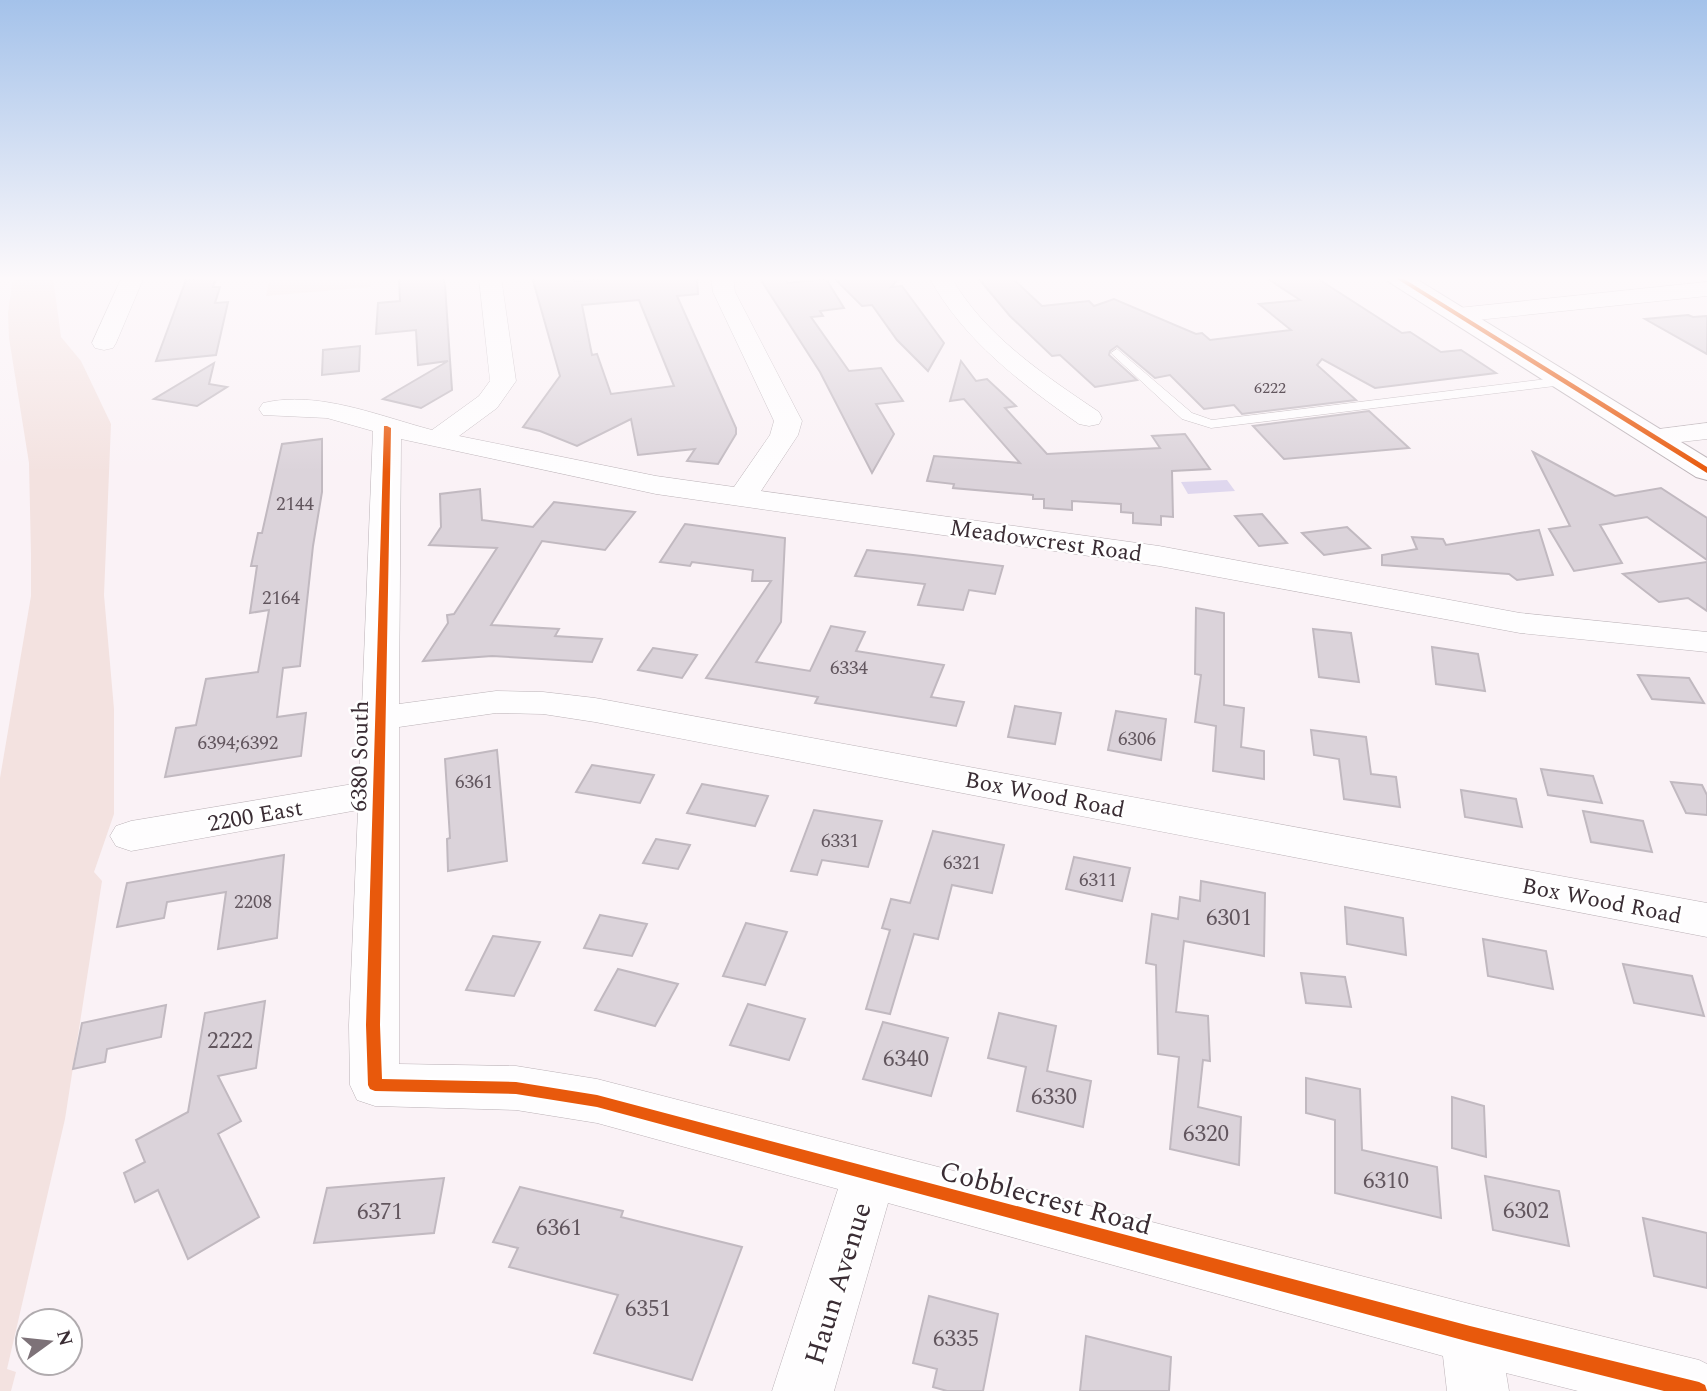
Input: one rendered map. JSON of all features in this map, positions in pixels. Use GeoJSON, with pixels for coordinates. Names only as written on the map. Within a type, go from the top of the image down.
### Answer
{"type":"FeatureCollection","features":[{"type":"Feature","properties":{"kind":"main road"},"geometry":{"type":"LineString","coordinates":[[1501,342],[1707,471]]}},
{"type":"Feature","properties":{"kind":"street"},"geometry":{"type":"LineString","coordinates":[[436,440],[488,402],[503,381],[498,342]]}},
{"type":"Feature","properties":{"kind":"street"},"geometry":{"type":"LineString","coordinates":[[741,498],[784,435],[788,421],[749,342]]}},
{"type":"Feature","properties":{"kind":"street"},"geometry":{"type":"LineString","coordinates":[[991,342],[1059,398],[1089,418]]}},
{"type":"Feature","properties":{"kind":"street","name":"Meadowcrest Road"},"geometry":{"type":"LineString","coordinates":[[272,409],[318,409],[436,440],[616,478],[1145,554],[1520,623],[1707,642]]}},
{"type":"Feature","properties":{"kind":"street","name":"6380 South"},"geometry":{"type":"LineString","coordinates":[[375,1085],[373,1025],[387,428]]}},
{"type":"Feature","properties":{"kind":"street"},"geometry":{"type":"LineString","coordinates":[[1654,438],[1707,431]]}},
{"type":"Feature","properties":{"kind":"street","name":"Box Wood Road"},"geometry":{"type":"LineString","coordinates":[[380,718],[496,702],[595,709],[1707,919]]}},
{"type":"Feature","properties":{"kind":"street","name":"2200 East"},"geometry":{"type":"LineString","coordinates":[[131,836],[379,793]]}},
{"type":"Feature","properties":{"kind":"street","name":"Cobblecrest Road"},"geometry":{"type":"LineString","coordinates":[[375,1085],[490,1086],[551,1091],[597,1101],[1470,1334],[1699,1391]]}},
{"type":"Feature","properties":{"kind":"street","name":"Haun Avenue"},"geometry":{"type":"LineString","coordinates":[[803,1391],[870,1174]]}},
{"type":"Feature","properties":{"kind":"street"},"geometry":{"type":"LineString","coordinates":[[1470,1334],[1478,1391]]}},
{"type":"Feature","properties":{"kind":"lane"},"geometry":{"type":"LineString","coordinates":[[1116,353],[1187,416],[1211,424],[1563,381]]}},
{"type":"Feature","properties":{"kind":"shaded area"},"geometry":{"type":"Polygon","coordinates":[[[10,342],[65,342],[81,361],[111,424],[104,595],[114,709],[114,814],[94,872],[102,881],[65,1119],[21,1307],[14,1307],[14,1339],[7,1369],[14,1371],[15,1377],[11,1391],[0,1391],[0,778],[31,596],[29,463],[10,342]]]}},
{"type":"Feature","properties":{"kind":"shaded area"},"geometry":{"type":"Polygon","coordinates":[[[1227,480],[1235,491],[1188,494],[1181,482],[1227,480]]]}},
{"type":"Feature","properties":{"kind":"building"},"geometry":{"type":"Polygon","coordinates":[[[163,342],[219,342],[216,355],[156,361],[163,342]]]}},
{"type":"Feature","properties":{"kind":"building"},"geometry":{"type":"Polygon","coordinates":[[[417,342],[449,342],[452,390],[421,408],[383,399],[448,361],[418,365],[417,342]]]}},
{"type":"Feature","properties":{"kind":"building"},"geometry":{"type":"Polygon","coordinates":[[[550,342],[589,342],[592,355],[597,354],[611,394],[674,386],[656,342],[698,342],[736,428],[736,434],[718,464],[687,461],[695,449],[638,455],[631,419],[577,446],[523,427],[560,376],[550,342]]]}},
{"type":"Feature","properties":{"kind":"building"},"geometry":{"type":"Polygon","coordinates":[[[801,342],[829,342],[849,371],[881,368],[903,401],[876,404],[894,434],[872,473],[820,372],[801,342]]]}},
{"type":"Feature","properties":{"kind":"building"},"geometry":{"type":"Polygon","coordinates":[[[899,342],[943,342],[928,371],[899,342]]]}},
{"type":"Feature","properties":{"kind":"building"},"geometry":{"type":"Polygon","coordinates":[[[1037,342],[1425,342],[1441,352],[1461,350],[1496,373],[1375,388],[1322,359],[1317,365],[1356,400],[1242,414],[1234,405],[1204,409],[1170,375],[1155,378],[1117,346],[1109,355],[1137,380],[1095,387],[1060,355],[1052,356],[1037,342]]]}},
{"type":"Feature","properties":{"kind":"building"},"geometry":{"type":"Polygon","coordinates":[[[1686,342],[1707,342],[1707,354],[1686,342]]]}},
{"type":"Feature","properties":{"kind":"building"},"geometry":{"type":"Polygon","coordinates":[[[360,346],[359,371],[322,375],[323,350],[360,346]]]}},
{"type":"Feature","properties":{"kind":"building"},"geometry":{"type":"Polygon","coordinates":[[[961,361],[976,381],[987,379],[1016,406],[1005,408],[1047,454],[1160,448],[1152,436],[1185,434],[1210,469],[1172,471],[1173,517],[1161,516],[1161,525],[1133,523],[1133,513],[1121,512],[1121,504],[1072,501],[1072,510],[1044,508],[1044,499],[1033,499],[1033,495],[953,488],[954,484],[927,481],[934,456],[1020,463],[964,399],[950,401],[961,361]]]}},
{"type":"Feature","properties":{"kind":"building"},"geometry":{"type":"Polygon","coordinates":[[[214,363],[209,384],[227,387],[197,406],[154,399],[214,363]]]}},
{"type":"Feature","properties":{"kind":"building"},"geometry":{"type":"Polygon","coordinates":[[[1369,411],[1409,448],[1284,459],[1253,426],[1369,411]]]}},
{"type":"Feature","properties":{"kind":"building"},"geometry":{"type":"Polygon","coordinates":[[[322,439],[322,492],[313,546],[300,666],[283,668],[277,717],[306,713],[301,756],[165,777],[176,728],[196,725],[206,679],[258,672],[269,610],[250,613],[257,566],[251,566],[258,533],[262,533],[282,444],[322,439]]]}},
{"type":"Feature","properties":{"kind":"building"},"geometry":{"type":"Polygon","coordinates":[[[1533,452],[1615,496],[1661,488],[1707,518],[1707,560],[1647,517],[1600,525],[1622,563],[1574,571],[1549,529],[1570,526],[1533,452]]]}},
{"type":"Feature","properties":{"kind":"building"},"geometry":{"type":"Polygon","coordinates":[[[480,489],[482,520],[533,527],[554,502],[635,512],[605,550],[542,541],[491,625],[559,629],[555,636],[602,639],[592,662],[492,656],[423,661],[448,623],[447,615],[454,614],[497,548],[429,545],[441,527],[440,494],[480,489]]]}},
{"type":"Feature","properties":{"kind":"building"},"geometry":{"type":"Polygon","coordinates":[[[1262,514],[1287,543],[1259,546],[1235,516],[1262,514]]]}},
{"type":"Feature","properties":{"kind":"building"},"geometry":{"type":"Polygon","coordinates":[[[685,524],[785,538],[781,622],[756,662],[810,671],[831,626],[865,632],[856,651],[944,665],[931,697],[964,702],[956,726],[815,703],[818,697],[706,678],[771,581],[752,581],[753,570],[692,562],[690,566],[660,562],[685,524]]]}},
{"type":"Feature","properties":{"kind":"building"},"geometry":{"type":"Polygon","coordinates":[[[1347,527],[1370,548],[1324,555],[1302,533],[1347,527]]]}},
{"type":"Feature","properties":{"kind":"building"},"geometry":{"type":"Polygon","coordinates":[[[1539,530],[1553,575],[1517,580],[1509,574],[1382,565],[1382,555],[1417,549],[1412,537],[1443,539],[1446,545],[1539,530]]]}},
{"type":"Feature","properties":{"kind":"building"},"geometry":{"type":"Polygon","coordinates":[[[867,550],[1003,566],[995,594],[969,590],[963,610],[918,605],[925,584],[855,576],[867,550]]]}},
{"type":"Feature","properties":{"kind":"building"},"geometry":{"type":"Polygon","coordinates":[[[1707,562],[1707,611],[1688,598],[1659,602],[1623,574],[1707,562]]]}},
{"type":"Feature","properties":{"kind":"building"},"geometry":{"type":"Polygon","coordinates":[[[1196,608],[1224,613],[1224,705],[1244,708],[1241,747],[1264,751],[1264,779],[1213,771],[1216,726],[1195,722],[1201,675],[1195,674],[1196,608]]]}},
{"type":"Feature","properties":{"kind":"building"},"geometry":{"type":"Polygon","coordinates":[[[1313,629],[1351,633],[1359,682],[1319,677],[1313,629]]]}},
{"type":"Feature","properties":{"kind":"building"},"geometry":{"type":"Polygon","coordinates":[[[1432,647],[1478,654],[1485,691],[1436,684],[1432,647]]]}},
{"type":"Feature","properties":{"kind":"building"},"geometry":{"type":"Polygon","coordinates":[[[653,648],[697,655],[682,678],[638,670],[653,648]]]}},
{"type":"Feature","properties":{"kind":"building"},"geometry":{"type":"Polygon","coordinates":[[[1638,675],[1689,678],[1704,703],[1652,699],[1638,675]]]}},
{"type":"Feature","properties":{"kind":"building"},"geometry":{"type":"Polygon","coordinates":[[[1015,706],[1061,713],[1055,744],[1008,737],[1015,706]]]}},
{"type":"Feature","properties":{"kind":"building"},"geometry":{"type":"Polygon","coordinates":[[[1116,711],[1166,719],[1161,760],[1108,750],[1116,711]]]}},
{"type":"Feature","properties":{"kind":"building"},"geometry":{"type":"Polygon","coordinates":[[[1311,730],[1366,737],[1371,774],[1396,777],[1400,807],[1344,799],[1339,759],[1314,755],[1311,730]]]}},
{"type":"Feature","properties":{"kind":"building"},"geometry":{"type":"Polygon","coordinates":[[[497,750],[507,861],[448,871],[447,839],[450,838],[445,759],[497,750]]]}},
{"type":"Feature","properties":{"kind":"building"},"geometry":{"type":"Polygon","coordinates":[[[592,765],[654,775],[640,803],[576,792],[592,765]]]}},
{"type":"Feature","properties":{"kind":"building"},"geometry":{"type":"Polygon","coordinates":[[[1541,769],[1593,776],[1602,803],[1548,795],[1541,769]]]}},
{"type":"Feature","properties":{"kind":"building"},"geometry":{"type":"Polygon","coordinates":[[[1671,782],[1702,785],[1707,795],[1707,815],[1686,813],[1671,782]]]}},
{"type":"Feature","properties":{"kind":"building"},"geometry":{"type":"Polygon","coordinates":[[[702,784],[768,796],[755,826],[687,813],[702,784]]]}},
{"type":"Feature","properties":{"kind":"building"},"geometry":{"type":"Polygon","coordinates":[[[1461,790],[1516,799],[1522,827],[1465,817],[1461,790]]]}},
{"type":"Feature","properties":{"kind":"building"},"geometry":{"type":"Polygon","coordinates":[[[814,810],[882,821],[868,867],[822,860],[817,875],[791,871],[814,810]]]}},
{"type":"Feature","properties":{"kind":"building"},"geometry":{"type":"Polygon","coordinates":[[[1583,811],[1643,821],[1652,852],[1591,842],[1583,811]]]}},
{"type":"Feature","properties":{"kind":"building"},"geometry":{"type":"Polygon","coordinates":[[[933,831],[1004,845],[992,893],[952,885],[938,939],[914,934],[890,1014],[866,1009],[890,930],[882,928],[891,899],[910,903],[933,831]]]}},
{"type":"Feature","properties":{"kind":"building"},"geometry":{"type":"Polygon","coordinates":[[[656,839],[690,845],[678,869],[643,863],[656,839]]]}},
{"type":"Feature","properties":{"kind":"building"},"geometry":{"type":"Polygon","coordinates":[[[284,855],[277,938],[218,949],[226,892],[167,902],[164,918],[117,927],[127,883],[284,855]]]}},
{"type":"Feature","properties":{"kind":"building"},"geometry":{"type":"Polygon","coordinates":[[[1074,857],[1130,868],[1122,901],[1066,889],[1074,857]]]}},
{"type":"Feature","properties":{"kind":"building"},"geometry":{"type":"Polygon","coordinates":[[[1201,881],[1265,893],[1264,956],[1184,941],[1176,1012],[1208,1016],[1210,1061],[1203,1060],[1198,1107],[1241,1117],[1239,1165],[1170,1149],[1179,1057],[1158,1054],[1156,965],[1146,963],[1152,914],[1178,919],[1180,897],[1200,901],[1201,881]]]}},
{"type":"Feature","properties":{"kind":"building"},"geometry":{"type":"Polygon","coordinates":[[[1345,907],[1403,918],[1406,955],[1347,944],[1345,907]]]}},
{"type":"Feature","properties":{"kind":"building"},"geometry":{"type":"Polygon","coordinates":[[[600,915],[647,924],[632,956],[584,948],[600,915]]]}},
{"type":"Feature","properties":{"kind":"building"},"geometry":{"type":"Polygon","coordinates":[[[746,923],[787,932],[765,985],[723,976],[746,923]]]}},
{"type":"Feature","properties":{"kind":"building"},"geometry":{"type":"Polygon","coordinates":[[[493,936],[540,942],[514,996],[466,990],[493,936]]]}},
{"type":"Feature","properties":{"kind":"building"},"geometry":{"type":"Polygon","coordinates":[[[1483,939],[1546,951],[1553,989],[1488,976],[1483,939]]]}},
{"type":"Feature","properties":{"kind":"building"},"geometry":{"type":"Polygon","coordinates":[[[1623,964],[1692,976],[1704,1016],[1634,1003],[1623,964]]]}},
{"type":"Feature","properties":{"kind":"building"},"geometry":{"type":"Polygon","coordinates":[[[618,969],[678,984],[655,1026],[595,1010],[618,969]]]}},
{"type":"Feature","properties":{"kind":"building"},"geometry":{"type":"Polygon","coordinates":[[[1301,973],[1345,977],[1351,1007],[1306,1003],[1301,973]]]}},
{"type":"Feature","properties":{"kind":"building"},"geometry":{"type":"Polygon","coordinates":[[[265,1001],[256,1068],[218,1076],[241,1121],[218,1134],[259,1217],[188,1259],[158,1190],[135,1202],[124,1173],[145,1162],[136,1140],[188,1112],[205,1013],[265,1001]]]}},
{"type":"Feature","properties":{"kind":"building"},"geometry":{"type":"Polygon","coordinates":[[[748,1004],[805,1019],[789,1060],[730,1045],[748,1004]]]}},
{"type":"Feature","properties":{"kind":"building"},"geometry":{"type":"Polygon","coordinates":[[[166,1005],[161,1037],[107,1049],[105,1062],[73,1069],[82,1023],[166,1005]]]}},
{"type":"Feature","properties":{"kind":"building"},"geometry":{"type":"Polygon","coordinates":[[[999,1013],[1056,1026],[1047,1071],[1091,1081],[1083,1127],[1017,1111],[1026,1067],[988,1058],[999,1013]]]}},
{"type":"Feature","properties":{"kind":"building"},"geometry":{"type":"Polygon","coordinates":[[[883,1022],[948,1038],[931,1096],[863,1079],[883,1022]]]}},
{"type":"Feature","properties":{"kind":"building"},"geometry":{"type":"Polygon","coordinates":[[[1306,1078],[1360,1089],[1362,1150],[1437,1167],[1441,1218],[1335,1193],[1335,1120],[1306,1113],[1306,1078]]]}},
{"type":"Feature","properties":{"kind":"building"},"geometry":{"type":"Polygon","coordinates":[[[1452,1097],[1484,1106],[1486,1157],[1452,1148],[1452,1097]]]}},
{"type":"Feature","properties":{"kind":"building"},"geometry":{"type":"Polygon","coordinates":[[[1485,1176],[1559,1191],[1569,1246],[1493,1230],[1485,1176]]]}},
{"type":"Feature","properties":{"kind":"building"},"geometry":{"type":"Polygon","coordinates":[[[444,1178],[434,1233],[314,1243],[327,1188],[444,1178]]]}},
{"type":"Feature","properties":{"kind":"building"},"geometry":{"type":"Polygon","coordinates":[[[520,1187],[623,1211],[621,1217],[742,1247],[692,1380],[594,1353],[618,1295],[509,1267],[518,1248],[493,1242],[520,1187]]]}},
{"type":"Feature","properties":{"kind":"building"},"geometry":{"type":"Polygon","coordinates":[[[1643,1218],[1707,1233],[1707,1288],[1654,1276],[1643,1218]]]}},
{"type":"Feature","properties":{"kind":"building"},"geometry":{"type":"Polygon","coordinates":[[[929,1296],[998,1314],[983,1391],[947,1391],[933,1387],[937,1369],[913,1363],[929,1296]]]}},
{"type":"Feature","properties":{"kind":"building"},"geometry":{"type":"Polygon","coordinates":[[[1086,1336],[1171,1357],[1169,1391],[1080,1391],[1086,1336]]]}},
{"type":"Feature","properties":{"kind":"cycle path"},"geometry":{"type":"LineString","coordinates":[[1501,342],[1707,471]]}},
{"type":"Feature","properties":{"kind":"cycle path"},"geometry":{"type":"LineString","coordinates":[[387,428],[373,1025],[375,1085],[516,1088],[597,1101],[1470,1334],[1699,1391]]}}]}
